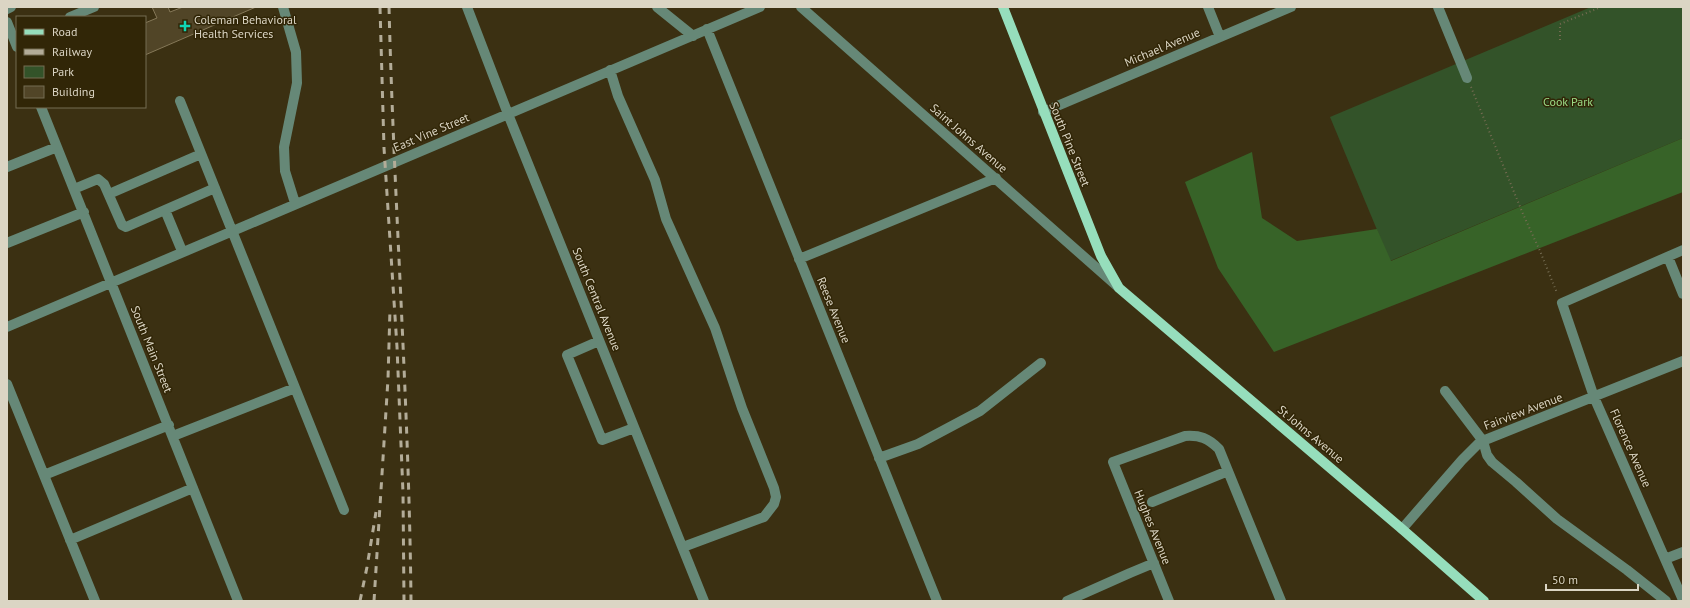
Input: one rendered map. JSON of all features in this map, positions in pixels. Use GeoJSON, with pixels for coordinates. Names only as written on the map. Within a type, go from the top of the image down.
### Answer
{"type":"FeatureCollection","features":[{"type":"Feature","properties":{"kind":"main road","name":"South Pine Street"},"geometry":{"type":"LineString","coordinates":[[1002,7],[1101,256],[1119,288]]}},
{"type":"Feature","properties":{"kind":"main road","name":"St Johns Avenue"},"geometry":{"type":"LineString","coordinates":[[1119,288],[1402,529],[1484,601]]}},
{"type":"Feature","properties":{"kind":"street"},"geometry":{"type":"LineString","coordinates":[[7,9],[11,7]]}},
{"type":"Feature","properties":{"kind":"street"},"geometry":{"type":"LineString","coordinates":[[72,16],[94,7]]}},
{"type":"Feature","properties":{"kind":"street"},"geometry":{"type":"LineString","coordinates":[[283,7],[296,52],[297,83],[284,147],[285,171],[295,203]]}},
{"type":"Feature","properties":{"kind":"street","name":"South Central Avenue"},"geometry":{"type":"LineString","coordinates":[[467,7],[508,114],[704,601]]}},
{"type":"Feature","properties":{"kind":"street"},"geometry":{"type":"LineString","coordinates":[[656,7],[693,36]]}},
{"type":"Feature","properties":{"kind":"street","name":"East Vine Street"},"geometry":{"type":"LineString","coordinates":[[7,327],[231,230],[760,7]]}},
{"type":"Feature","properties":{"kind":"street","name":"Saint Johns Avenue"},"geometry":{"type":"LineString","coordinates":[[801,7],[1119,288]]}},
{"type":"Feature","properties":{"kind":"street"},"geometry":{"type":"LineString","coordinates":[[1208,7],[1220,37]]}},
{"type":"Feature","properties":{"kind":"street","name":"Michael Avenue"},"geometry":{"type":"LineString","coordinates":[[1043,112],[1291,7]]}},
{"type":"Feature","properties":{"kind":"street"},"geometry":{"type":"LineString","coordinates":[[1438,7],[1467,78]]}},
{"type":"Feature","properties":{"kind":"street"},"geometry":{"type":"LineString","coordinates":[[7,22],[16,44],[7,51]]}},
{"type":"Feature","properties":{"kind":"street","name":"Reese Avenue"},"geometry":{"type":"LineString","coordinates":[[707,29],[937,601]]}},
{"type":"Feature","properties":{"kind":"street"},"geometry":{"type":"LineString","coordinates":[[610,70],[618,96],[655,180],[666,219],[715,328],[742,408],[776,497],[774,504],[764,517],[683,547]]}},
{"type":"Feature","properties":{"kind":"street"},"geometry":{"type":"LineString","coordinates":[[180,101],[344,510]]}},
{"type":"Feature","properties":{"kind":"street","name":"South Main Street"},"geometry":{"type":"LineString","coordinates":[[41,108],[112,281],[238,601]]}},
{"type":"Feature","properties":{"kind":"street"},"geometry":{"type":"LineString","coordinates":[[7,167],[58,147]]}},
{"type":"Feature","properties":{"kind":"street"},"geometry":{"type":"LineString","coordinates":[[108,194],[201,154]]}},
{"type":"Feature","properties":{"kind":"street"},"geometry":{"type":"LineString","coordinates":[[799,259],[996,178]]}},
{"type":"Feature","properties":{"kind":"street"},"geometry":{"type":"LineString","coordinates":[[74,189],[98,179],[104,184],[122,225],[126,227],[214,188]]}},
{"type":"Feature","properties":{"kind":"street"},"geometry":{"type":"LineString","coordinates":[[165,210],[182,251]]}},
{"type":"Feature","properties":{"kind":"street"},"geometry":{"type":"LineString","coordinates":[[7,243],[84,212]]}},
{"type":"Feature","properties":{"kind":"street"},"geometry":{"type":"LineString","coordinates":[[1562,303],[1595,287],[1683,250]]}},
{"type":"Feature","properties":{"kind":"street"},"geometry":{"type":"LineString","coordinates":[[1668,257],[1683,294]]}},
{"type":"Feature","properties":{"kind":"street","name":"Florence Avenue"},"geometry":{"type":"LineString","coordinates":[[1562,303],[1594,397],[1683,600]]}},
{"type":"Feature","properties":{"kind":"street"},"geometry":{"type":"LineString","coordinates":[[599,341],[567,355],[602,440],[634,428]]}},
{"type":"Feature","properties":{"kind":"street","name":"Fairview Avenue"},"geometry":{"type":"LineString","coordinates":[[1402,529],[1462,460],[1474,447],[1483,441],[1683,361]]}},
{"type":"Feature","properties":{"kind":"street"},"geometry":{"type":"LineString","coordinates":[[879,458],[918,444],[980,411],[1041,364]]}},
{"type":"Feature","properties":{"kind":"street"},"geometry":{"type":"LineString","coordinates":[[7,384],[95,601]]}},
{"type":"Feature","properties":{"kind":"street"},"geometry":{"type":"LineString","coordinates":[[173,436],[295,388]]}},
{"type":"Feature","properties":{"kind":"street"},"geometry":{"type":"LineString","coordinates":[[1445,391],[1483,441],[1487,455],[1492,462],[1557,519],[1627,570],[1666,601]]}},
{"type":"Feature","properties":{"kind":"street"},"geometry":{"type":"LineString","coordinates":[[44,475],[169,425]]}},
{"type":"Feature","properties":{"kind":"street","name":"Hughes Avenue"},"geometry":{"type":"LineString","coordinates":[[1169,601],[1113,462],[1185,436],[1200,436],[1208,439],[1218,449],[1228,471]]}},
{"type":"Feature","properties":{"kind":"street"},"geometry":{"type":"LineString","coordinates":[[1152,502],[1228,471],[1281,601]]}},
{"type":"Feature","properties":{"kind":"street"},"geometry":{"type":"LineString","coordinates":[[70,540],[193,488]]}},
{"type":"Feature","properties":{"kind":"street"},"geometry":{"type":"LineString","coordinates":[[1665,559],[1683,552]]}},
{"type":"Feature","properties":{"kind":"street"},"geometry":{"type":"LineString","coordinates":[[1067,601],[1130,572],[1154,564]]}},
{"type":"Feature","properties":{"kind":"path"},"geometry":{"type":"LineString","coordinates":[[1560,40],[1560,24],[1601,7]]}},
{"type":"Feature","properties":{"kind":"path"},"geometry":{"type":"LineString","coordinates":[[1467,78],[1523,214],[1562,303]]}},
{"type":"Feature","properties":{"kind":"green space","name":"Cook Park"},"geometry":{"type":"Polygon","coordinates":[[[1591,7],[1683,7],[1683,138],[1390,261],[1330,117],[1591,7]]]}},
{"type":"Feature","properties":{"kind":"green space"},"geometry":{"type":"Polygon","coordinates":[[[1683,138],[1683,192],[1274,352],[1218,268],[1185,182],[1252,152],[1262,218],[1297,241],[1377,229],[1391,261],[1683,138]]]}},
{"type":"Feature","properties":{"kind":"building"},"geometry":{"type":"Polygon","coordinates":[[[152,7],[168,7],[170,12],[183,7],[256,7],[146,55],[146,23],[157,18],[152,7]]]}},
{"type":"Feature","properties":{"kind":"railway"},"geometry":{"type":"LineString","coordinates":[[380,7],[384,148],[397,347],[403,493],[404,601]]}},
{"type":"Feature","properties":{"kind":"railway"},"geometry":{"type":"LineString","coordinates":[[389,7],[410,527],[411,601]]}},
{"type":"Feature","properties":{"kind":"railway"},"geometry":{"type":"LineString","coordinates":[[374,601],[388,379],[390,309]]}},
{"type":"Feature","properties":{"kind":"railway"},"geometry":{"type":"LineString","coordinates":[[360,601],[376,512]]}},
{"type":"Feature","properties":{"kind":"place","name":"Coleman Behavioral Health Services"},"geometry":{"type":"Point","coordinates":[185,26]}}]}
